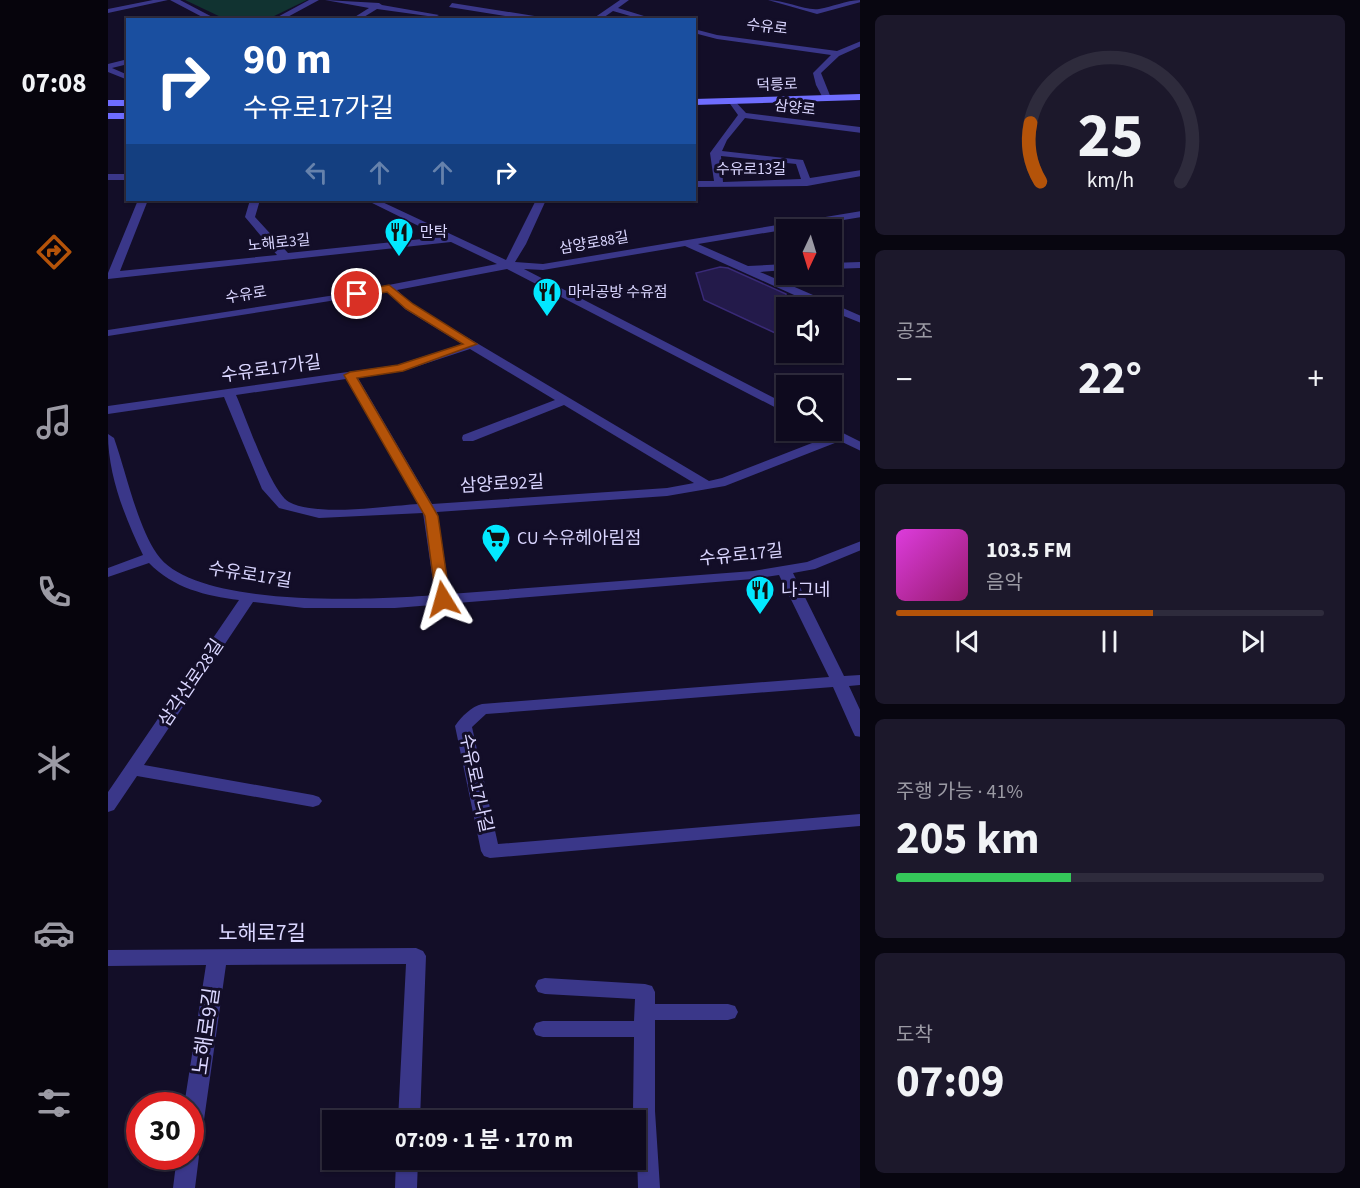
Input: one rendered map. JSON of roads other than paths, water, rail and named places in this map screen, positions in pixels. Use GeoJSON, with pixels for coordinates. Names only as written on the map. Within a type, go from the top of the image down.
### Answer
{"type":"FeatureCollection","features":[{"type":"Feature","properties":{"kind":"main road","name":"덕릉로"},"geometry":{"type":"LineString","coordinates":[[696,102],[860,98]]}},
{"type":"Feature","properties":{"kind":"main road"},"geometry":{"type":"LineString","coordinates":[[108,103],[126,103]]}},
{"type":"Feature","properties":{"kind":"main road"},"geometry":{"type":"LineString","coordinates":[[108,116],[126,116]]}},
{"type":"Feature","properties":{"kind":"street"},"geometry":{"type":"LineString","coordinates":[[108,11],[164,0]]}},
{"type":"Feature","properties":{"kind":"street"},"geometry":{"type":"LineString","coordinates":[[174,0],[211,18]]}},
{"type":"Feature","properties":{"kind":"street"},"geometry":{"type":"LineString","coordinates":[[279,18],[315,0]]}},
{"type":"Feature","properties":{"kind":"street"},"geometry":{"type":"LineString","coordinates":[[329,0],[435,15]]}},
{"type":"Feature","properties":{"kind":"street"},"geometry":{"type":"LineString","coordinates":[[357,18],[389,0]]}},
{"type":"Feature","properties":{"kind":"street"},"geometry":{"type":"LineString","coordinates":[[430,18],[462,0]]}},
{"type":"Feature","properties":{"kind":"street"},"geometry":{"type":"LineString","coordinates":[[597,18],[625,0]]}},
{"type":"Feature","properties":{"kind":"street","name":"수유로"},"geometry":{"type":"LineString","coordinates":[[772,0],[817,12],[860,0]]}},
{"type":"Feature","properties":{"kind":"street"},"geometry":{"type":"LineString","coordinates":[[452,5],[534,18]]}},
{"type":"Feature","properties":{"kind":"street"},"geometry":{"type":"LineString","coordinates":[[612,8],[647,18]]}},
{"type":"Feature","properties":{"kind":"street","name":"수유로"},"geometry":{"type":"LineString","coordinates":[[696,32],[717,37],[837,53]]}},
{"type":"Feature","properties":{"kind":"street","name":"삼양로"},"geometry":{"type":"LineString","coordinates":[[827,98],[817,73],[846,46],[860,43]]}},
{"type":"Feature","properties":{"kind":"street"},"geometry":{"type":"LineString","coordinates":[[108,67],[126,62]]}},
{"type":"Feature","properties":{"kind":"street"},"geometry":{"type":"LineString","coordinates":[[108,67],[126,77]]}},
{"type":"Feature","properties":{"kind":"street"},"geometry":{"type":"LineString","coordinates":[[732,101],[743,115]]}},
{"type":"Feature","properties":{"kind":"street","name":"삼양로"},"geometry":{"type":"LineString","coordinates":[[743,115],[860,130]]}},
{"type":"Feature","properties":{"kind":"street","name":"덕릉로"},"geometry":{"type":"LineString","coordinates":[[715,153],[717,147],[743,115]]}},
{"type":"Feature","properties":{"kind":"street"},"geometry":{"type":"LineString","coordinates":[[715,153],[719,184]]}},
{"type":"Feature","properties":{"kind":"street","name":"수유로13길"},"geometry":{"type":"LineString","coordinates":[[715,153],[800,162],[807,183]]}},
{"type":"Feature","properties":{"kind":"street","name":"수유로13길"},"geometry":{"type":"LineString","coordinates":[[696,184],[807,183],[860,173]]}},
{"type":"Feature","properties":{"kind":"street"},"geometry":{"type":"LineString","coordinates":[[108,177],[126,177]]}},
{"type":"Feature","properties":{"kind":"street"},"geometry":{"type":"LineString","coordinates":[[110,275],[143,201]]}},
{"type":"Feature","properties":{"kind":"street"},"geometry":{"type":"LineString","coordinates":[[255,201],[250,217],[285,257]]}},
{"type":"Feature","properties":{"kind":"street"},"geometry":{"type":"LineString","coordinates":[[373,201],[508,265],[776,404]]}},
{"type":"Feature","properties":{"kind":"street"},"geometry":{"type":"LineString","coordinates":[[508,265],[521,244],[541,201]]}},
{"type":"Feature","properties":{"kind":"street","name":"삼양로88길"},"geometry":{"type":"LineString","coordinates":[[508,265],[543,267],[860,214]]}},
{"type":"Feature","properties":{"kind":"street","name":"노해로3길"},"geometry":{"type":"LineString","coordinates":[[110,275],[453,239]]}},
{"type":"Feature","properties":{"kind":"street"},"geometry":{"type":"LineString","coordinates":[[684,242],[860,320]]}},
{"type":"Feature","properties":{"kind":"street","name":"수유로"},"geometry":{"type":"LineString","coordinates":[[108,333],[389,288],[508,265]]}},
{"type":"Feature","properties":{"kind":"street"},"geometry":{"type":"LineString","coordinates":[[842,266],[860,265]]}},
{"type":"Feature","properties":{"kind":"street"},"geometry":{"type":"LineString","coordinates":[[744,269],[776,267]]}},
{"type":"Feature","properties":{"kind":"street"},"geometry":{"type":"LineString","coordinates":[[389,288],[410,307],[706,485]]}},
{"type":"Feature","properties":{"kind":"street","name":"수유로17가길"},"geometry":{"type":"LineString","coordinates":[[108,410],[399,368],[472,344]]}},
{"type":"Feature","properties":{"kind":"street"},"geometry":{"type":"LineString","coordinates":[[350,375],[432,516],[443,599]]}},
{"type":"Feature","properties":{"kind":"street","name":"삼양로92길"},"geometry":{"type":"LineString","coordinates":[[229,393],[269,489],[284,505],[319,514],[655,493],[725,482],[818,441]]}},
{"type":"Feature","properties":{"kind":"street"},"geometry":{"type":"LineString","coordinates":[[468,438],[564,400]]}},
{"type":"Feature","properties":{"kind":"street","name":"수유로17길"},"geometry":{"type":"LineString","coordinates":[[108,438],[112,462],[138,530],[152,556],[166,572],[209,592],[304,603],[395,603],[753,575],[810,566],[860,545]]}},
{"type":"Feature","properties":{"kind":"street","name":"삼양로92길"},"geometry":{"type":"LineString","coordinates":[[842,438],[860,447]]}},
{"type":"Feature","properties":{"kind":"street"},"geometry":{"type":"LineString","coordinates":[[108,573],[152,556]]}},
{"type":"Feature","properties":{"kind":"street"},"geometry":{"type":"LineString","coordinates":[[784,570],[860,730]]}},
{"type":"Feature","properties":{"kind":"street","name":"삼각산로28길"},"geometry":{"type":"LineString","coordinates":[[108,806],[249,597]]}},
{"type":"Feature","properties":{"kind":"street"},"geometry":{"type":"LineString","coordinates":[[839,682],[860,680]]}},
{"type":"Feature","properties":{"kind":"street","name":"수유로17나길"},"geometry":{"type":"LineString","coordinates":[[839,682],[482,709],[463,726],[490,851],[860,820]]}},
{"type":"Feature","properties":{"kind":"street"},"geometry":{"type":"LineString","coordinates":[[133,769],[314,801]]}},
{"type":"Feature","properties":{"kind":"street","name":"노해로7길"},"geometry":{"type":"LineString","coordinates":[[108,958],[416,956],[409,1110]]}},
{"type":"Feature","properties":{"kind":"street","name":"노해로9길"},"geometry":{"type":"LineString","coordinates":[[197,1092],[217,957]]}},
{"type":"Feature","properties":{"kind":"street"},"geometry":{"type":"LineString","coordinates":[[545,986],[645,992],[644,1111],[649,1188]]}},
{"type":"Feature","properties":{"kind":"street"},"geometry":{"type":"LineString","coordinates":[[543,1029],[728,1012]]}},
{"type":"Feature","properties":{"kind":"street"},"geometry":{"type":"LineString","coordinates":[[184,1188],[186,1170]]}},
{"type":"Feature","properties":{"kind":"street"},"geometry":{"type":"LineString","coordinates":[[406,1188],[407,1170]]}},
{"type":"Feature","properties":{"kind":"place","name":"만탁"},"geometry":{"type":"Point","coordinates":[399,258]}},
{"type":"Feature","properties":{"kind":"place","name":"마라공방 수유점"},"geometry":{"type":"Point","coordinates":[547,318]}},
{"type":"Feature","properties":{"kind":"place","name":"CU 수유헤아림점"},"geometry":{"type":"Point","coordinates":[496,564]}},
{"type":"Feature","properties":{"kind":"place","name":"나그네"},"geometry":{"type":"Point","coordinates":[760,616]}}]}
